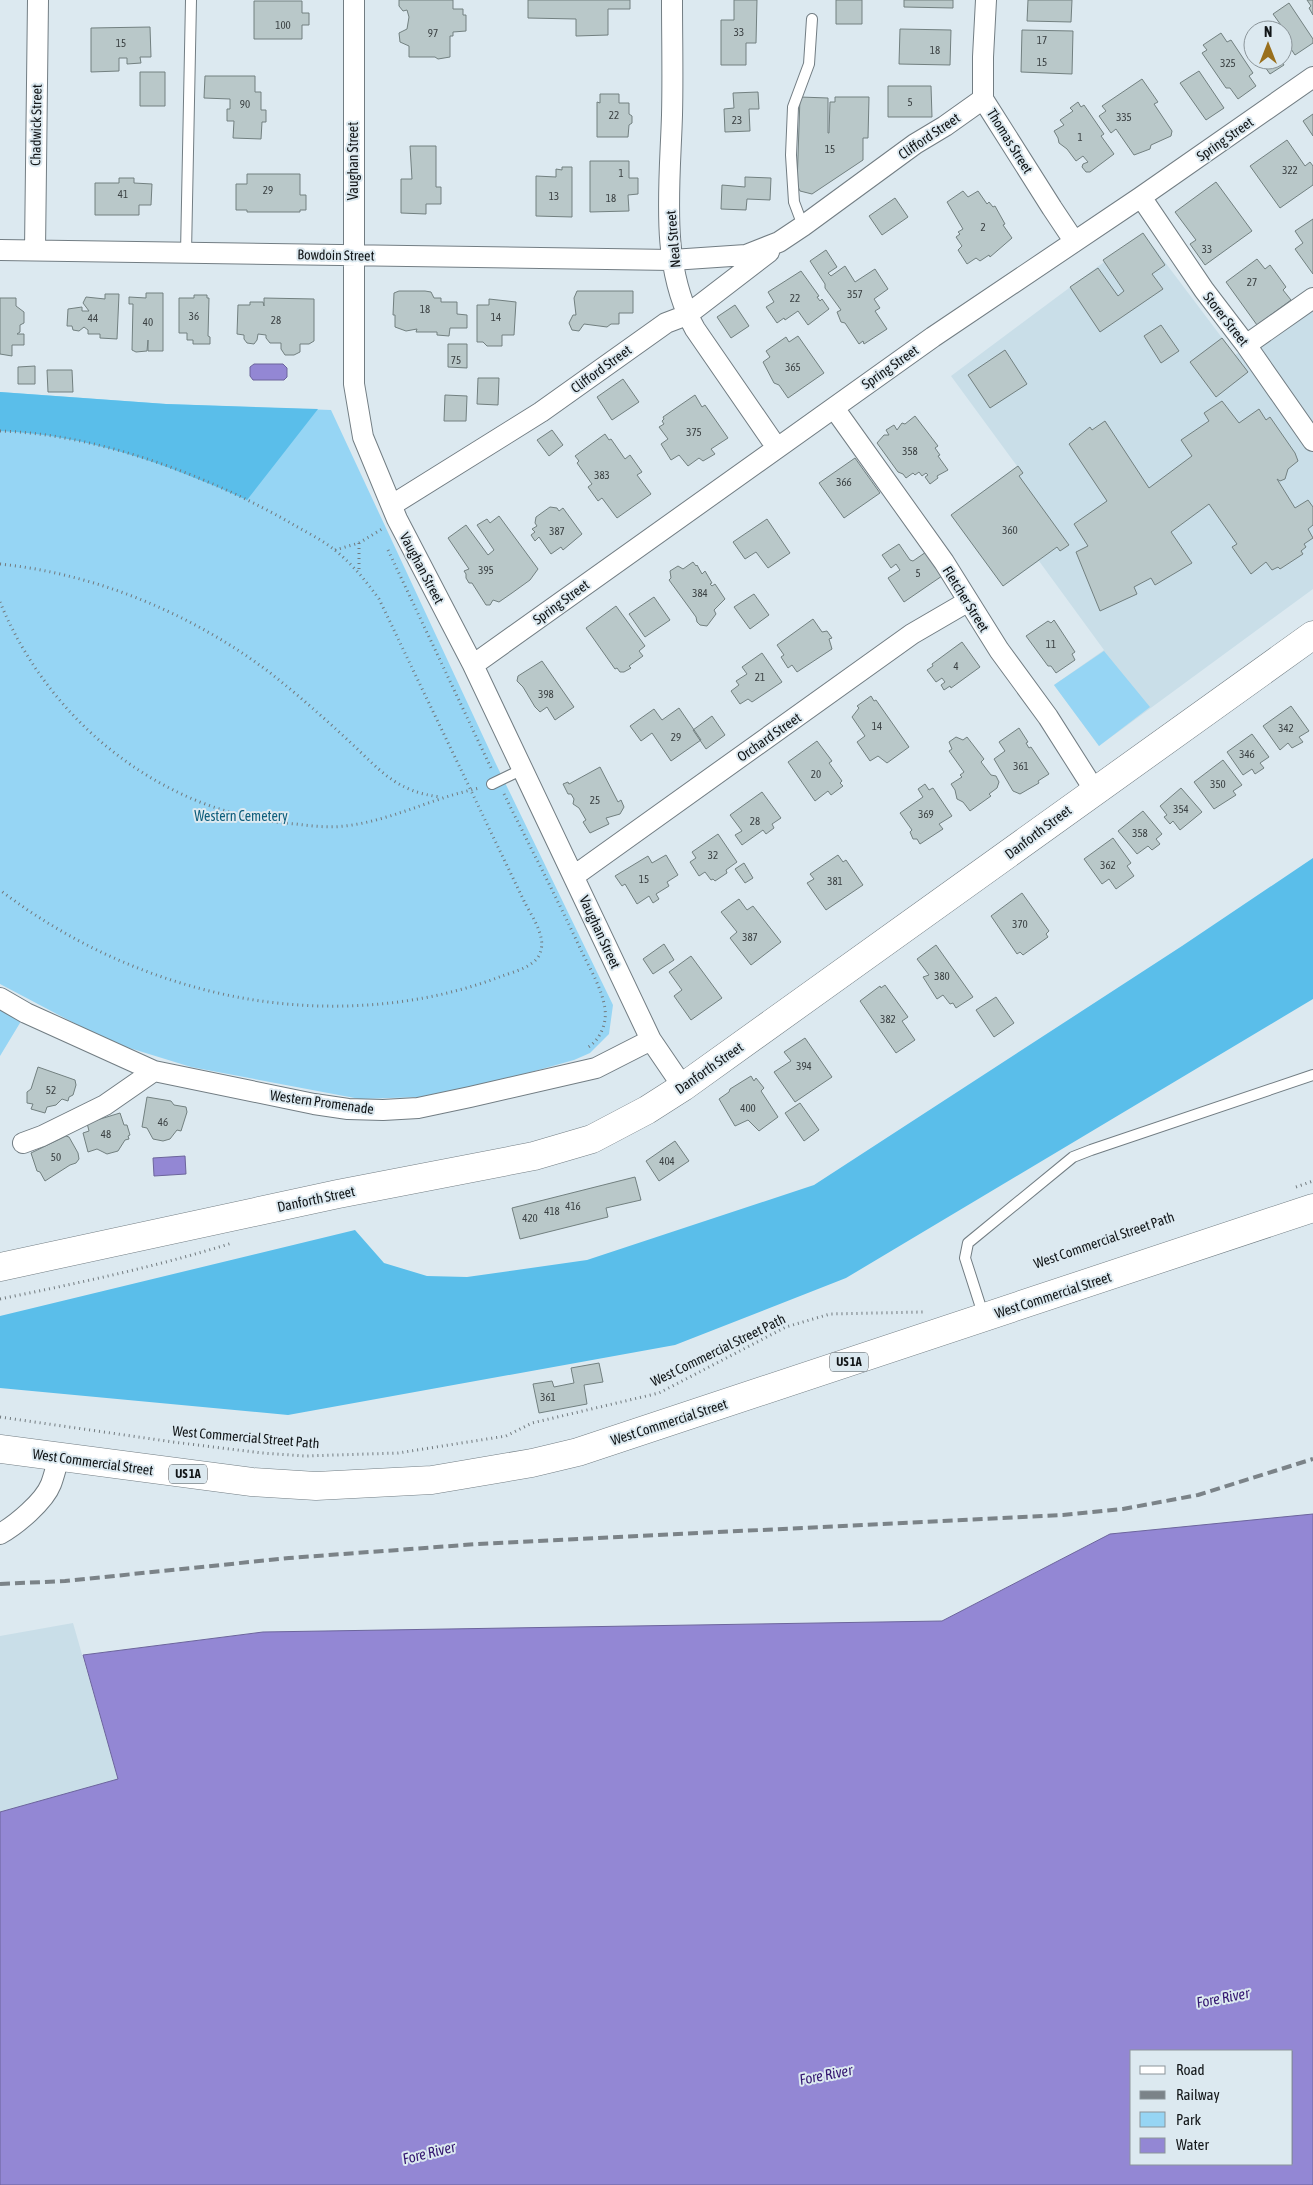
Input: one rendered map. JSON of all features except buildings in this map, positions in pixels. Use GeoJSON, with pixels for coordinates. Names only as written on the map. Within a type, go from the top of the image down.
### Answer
{"type":"FeatureCollection","features":[{"type":"Feature","properties":{"kind":"street","name":"Chadwick Street"},"geometry":{"type":"LineString","coordinates":[[35,250],[38,0]]}},
{"type":"Feature","properties":{"kind":"street","name":"Vaughan Street"},"geometry":{"type":"LineString","coordinates":[[354,0],[353,255],[356,392],[363,437],[395,512],[473,664],[651,1040],[683,1087]]}},
{"type":"Feature","properties":{"kind":"street","name":"Neal Street"},"geometry":{"type":"LineString","coordinates":[[672,0],[673,88],[669,226],[672,260],[687,315],[777,448]]}},
{"type":"Feature","properties":{"kind":"street","name":"Thomas Street"},"geometry":{"type":"LineString","coordinates":[[986,0],[983,57],[984,99],[1074,241]]}},
{"type":"Feature","properties":{"kind":"street","name":"Spring Street"},"geometry":{"type":"LineString","coordinates":[[473,664],[933,337],[1141,197],[1313,77]]}},
{"type":"Feature","properties":{"kind":"street","name":"Clifford Street"},"geometry":{"type":"LineString","coordinates":[[395,512],[666,323],[687,315],[803,226],[915,144],[984,99]]}},
{"type":"Feature","properties":{"kind":"street","name":"Storer Street"},"geometry":{"type":"LineString","coordinates":[[1141,197],[1204,290],[1246,345],[1313,441]]}},
{"type":"Feature","properties":{"kind":"street","name":"Clifford Street"},"geometry":{"type":"LineString","coordinates":[[672,260],[746,254],[779,242],[803,226]]}},
{"type":"Feature","properties":{"kind":"street","name":"Bowdoin Street"},"geometry":{"type":"LineString","coordinates":[[0,250],[672,260]]}},
{"type":"Feature","properties":{"kind":"street"},"geometry":{"type":"LineString","coordinates":[[1246,345],[1313,298]]}},
{"type":"Feature","properties":{"kind":"street","name":"Fletcher Street"},"geometry":{"type":"LineString","coordinates":[[834,408],[938,555],[999,650],[1048,717],[1094,791]]}},
{"type":"Feature","properties":{"kind":"street","name":"Orchard Street"},"geometry":{"type":"LineString","coordinates":[[574,876],[912,634],[967,602]]}},
{"type":"Feature","properties":{"kind":"street","name":"Danforth Street"},"geometry":{"type":"LineString","coordinates":[[0,1267],[338,1194],[534,1156],[592,1139],[647,1110],[683,1087],[1313,635]]}},
{"type":"Feature","properties":{"kind":"street","name":"Western Promenade"},"geometry":{"type":"LineString","coordinates":[[0,998],[26,1013],[154,1071],[314,1104],[348,1109],[418,1108],[470,1097],[596,1068],[651,1040]]}},
{"type":"Feature","properties":{"kind":"street"},"geometry":{"type":"LineString","coordinates":[[23,1143],[42,1136],[105,1105],[154,1071]]}},
{"type":"Feature","properties":{"kind":"street","name":"West Commercial Street"},"geometry":{"type":"LineString","coordinates":[[0,1450],[270,1483],[325,1485],[432,1480],[532,1463],[578,1452],[1313,1208]]}},
{"type":"Feature","properties":{"kind":"street"},"geometry":{"type":"LineString","coordinates":[[0,1534],[12,1527],[34,1507],[50,1486],[59,1458]]}},
{"type":"Feature","properties":{"kind":"lane"},"geometry":{"type":"LineString","coordinates":[[186,252],[191,0]]}},
{"type":"Feature","properties":{"kind":"lane"},"geometry":{"type":"LineString","coordinates":[[803,226],[794,202],[791,155],[793,106],[809,64],[812,19]]}},
{"type":"Feature","properties":{"kind":"lane"},"geometry":{"type":"LineString","coordinates":[[495,783],[523,769]]}},
{"type":"Feature","properties":{"kind":"lane"},"geometry":{"type":"LineString","coordinates":[[984,1318],[965,1258],[968,1243],[1073,1158],[1091,1150],[1313,1075]]}},
{"type":"Feature","properties":{"kind":"path"},"geometry":{"type":"LineString","coordinates":[[0,431],[76,440],[138,457],[247,500],[335,550],[359,572],[379,599],[541,938],[542,950],[536,960],[516,971],[466,989],[433,996],[374,1004],[300,1006],[273,1004],[204,990],[171,981],[116,959],[54,926],[0,890]]}},
{"type":"Feature","properties":{"kind":"path"},"geometry":{"type":"LineString","coordinates":[[335,550],[359,543],[395,512]]}},
{"type":"Feature","properties":{"kind":"path"},"geometry":{"type":"LineString","coordinates":[[359,543],[359,572]]}},
{"type":"Feature","properties":{"kind":"path"},"geometry":{"type":"LineString","coordinates":[[388,549],[495,783],[572,931],[596,982],[605,1008],[604,1023],[599,1038],[589,1048],[581,1051]]}},
{"type":"Feature","properties":{"kind":"path"},"geometry":{"type":"LineString","coordinates":[[0,564],[80,580],[140,600],[193,624],[238,651],[290,689],[392,781],[420,794],[444,797]]}},
{"type":"Feature","properties":{"kind":"path"},"geometry":{"type":"LineString","coordinates":[[0,602],[25,653],[54,695],[94,736],[141,772],[208,807],[266,822],[331,827],[360,824],[394,816],[444,797],[495,783]]}},
{"type":"Feature","properties":{"kind":"path"},"geometry":{"type":"LineString","coordinates":[[1288,1190],[1313,1180]]}},
{"type":"Feature","properties":{"kind":"path","name":"West Commercial Street Path"},"geometry":{"type":"LineString","coordinates":[[0,1417],[262,1453],[306,1456],[398,1453],[506,1436],[532,1423],[659,1393],[786,1327],[830,1314],[930,1312]]}},
{"type":"Feature","properties":{"kind":"shaded area"},"geometry":{"type":"Polygon","coordinates":[[[1143,233],[1235,355],[1313,305],[1313,589],[1099,746],[1054,685],[1104,650],[1039,561],[1003,586],[951,515],[1017,466],[951,376],[1143,233]]]}},
{"type":"Feature","properties":{"kind":"shaded area"},"geometry":{"type":"Polygon","coordinates":[[[0,392],[166,404],[318,409],[247,500],[188,475],[95,445],[32,433],[0,431],[0,392]]]}},
{"type":"Feature","properties":{"kind":"shaded area"},"geometry":{"type":"Polygon","coordinates":[[[1313,858],[1313,999],[846,1278],[675,1345],[288,1415],[0,1388],[0,1316],[355,1230],[384,1263],[427,1276],[467,1277],[587,1260],[814,1185],[1182,946],[1313,858]]]}},
{"type":"Feature","properties":{"kind":"shaded area"},"geometry":{"type":"Polygon","coordinates":[[[73,1623],[118,1780],[0,1812],[0,1636],[73,1623]]]}},
{"type":"Feature","properties":{"kind":"green space","name":"Western Cemetery"},"geometry":{"type":"Polygon","coordinates":[[[0,392],[166,404],[331,410],[495,762],[613,1005],[609,1034],[590,1053],[574,1060],[495,1082],[419,1097],[360,1099],[191,1067],[110,1042],[0,984],[0,392]]]}},
{"type":"Feature","properties":{"kind":"green space"},"geometry":{"type":"Polygon","coordinates":[[[1104,651],[1150,707],[1099,746],[1054,685],[1104,651]]]}},
{"type":"Feature","properties":{"kind":"green space"},"geometry":{"type":"Polygon","coordinates":[[[0,998],[26,1013],[0,1056],[0,998]]]}},
{"type":"Feature","properties":{"kind":"water"},"geometry":{"type":"Polygon","coordinates":[[[254,364],[283,364],[287,368],[287,377],[284,380],[253,380],[250,376],[250,367],[254,364]]]}},
{"type":"Feature","properties":{"kind":"water"},"geometry":{"type":"Polygon","coordinates":[[[185,1156],[186,1174],[154,1176],[153,1158],[185,1156]]]}},
{"type":"Feature","properties":{"kind":"water","name":"Fore River"},"geometry":{"type":"Polygon","coordinates":[[[1313,1514],[1313,2185],[0,2185],[0,1812],[118,1779],[83,1655],[263,1632],[942,1621],[1110,1534],[1313,1514]]]}},
{"type":"Feature","properties":{"kind":"railway"},"geometry":{"type":"LineString","coordinates":[[0,1584],[65,1581],[289,1558],[478,1544],[1063,1515],[1123,1509],[1198,1495],[1313,1459]]}}]}
